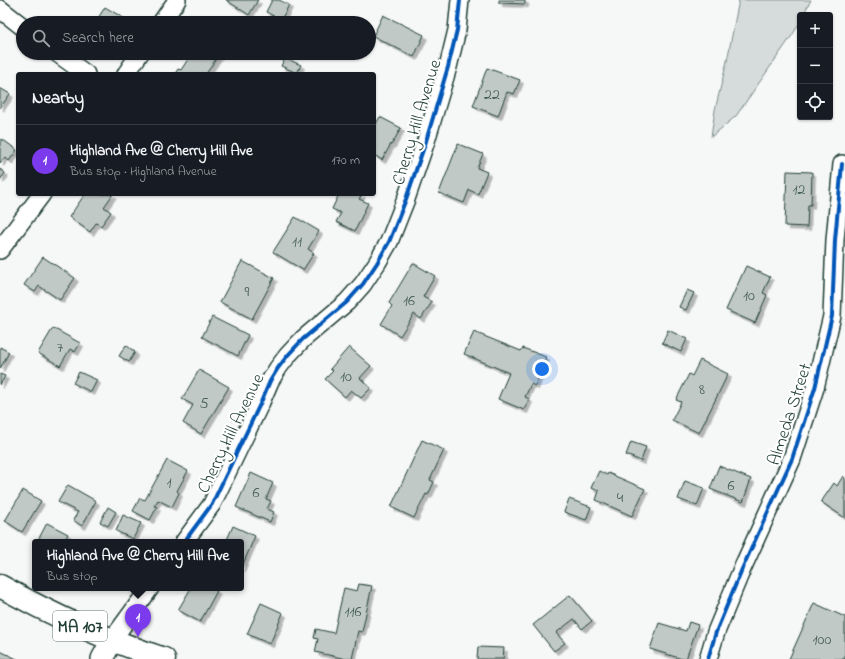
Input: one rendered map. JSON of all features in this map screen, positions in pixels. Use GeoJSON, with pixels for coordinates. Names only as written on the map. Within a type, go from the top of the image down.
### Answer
{"type":"FeatureCollection","features":[{"type":"Feature","properties":{"kind":"main road","name":"MA 107"},"geometry":{"type":"LineString","coordinates":[[0,586],[99,635],[164,659]]}},
{"type":"Feature","properties":{"kind":"street"},"geometry":{"type":"LineString","coordinates":[[166,16],[177,0]]}},
{"type":"Feature","properties":{"kind":"street","name":"Cherry Hill Avenue"},"geometry":{"type":"LineString","coordinates":[[186,539],[212,504],[278,368],[303,340],[347,302],[377,263],[389,242],[422,155],[448,67],[457,30],[460,0]]}},
{"type":"Feature","properties":{"kind":"street"},"geometry":{"type":"LineString","coordinates":[[0,9],[16,22]]}},
{"type":"Feature","properties":{"kind":"street"},"geometry":{"type":"LineString","coordinates":[[67,60],[83,72]]}},
{"type":"Feature","properties":{"kind":"street"},"geometry":{"type":"LineString","coordinates":[[127,72],[135,60]]}},
{"type":"Feature","properties":{"kind":"street","name":"Almeda Street"},"geometry":{"type":"LineString","coordinates":[[708,659],[716,632],[742,569],[792,459],[815,388],[832,316],[835,240],[842,164]]}},
{"type":"Feature","properties":{"kind":"street"},"geometry":{"type":"LineString","coordinates":[[0,250],[40,196]]}},
{"type":"Feature","properties":{"kind":"street"},"geometry":{"type":"LineString","coordinates":[[102,659],[112,640],[148,591]]}},
{"type":"Feature","properties":{"kind":"shaded area"},"geometry":{"type":"Polygon","coordinates":[[[739,0],[811,0],[805,12],[797,12],[797,27],[793,34],[736,116],[711,137],[715,110],[727,61],[739,0]]]}},
{"type":"Feature","properties":{"kind":"building"},"geometry":{"type":"Polygon","coordinates":[[[226,0],[258,0],[249,15],[226,0]]]}},
{"type":"Feature","properties":{"kind":"building"},"geometry":{"type":"Polygon","coordinates":[[[272,0],[279,0],[289,5],[283,16],[274,16],[266,12],[272,0]]]}},
{"type":"Feature","properties":{"kind":"building"},"geometry":{"type":"Polygon","coordinates":[[[499,0],[525,0],[525,4],[499,3],[499,0]]]}},
{"type":"Feature","properties":{"kind":"building"},"geometry":{"type":"Polygon","coordinates":[[[105,7],[120,16],[99,16],[105,7]]]}},
{"type":"Feature","properties":{"kind":"building"},"geometry":{"type":"Polygon","coordinates":[[[383,15],[424,35],[414,57],[376,38],[376,30],[383,15]]]}},
{"type":"Feature","properties":{"kind":"building"},"geometry":{"type":"Polygon","coordinates":[[[187,60],[215,60],[207,72],[176,72],[178,69],[181,70],[187,60]]]}},
{"type":"Feature","properties":{"kind":"building"},"geometry":{"type":"Polygon","coordinates":[[[284,60],[290,60],[301,65],[298,72],[281,66],[284,60]]]}},
{"type":"Feature","properties":{"kind":"building"},"geometry":{"type":"Polygon","coordinates":[[[487,68],[520,80],[514,94],[507,92],[498,116],[473,106],[487,68]]]}},
{"type":"Feature","properties":{"kind":"building"},"geometry":{"type":"Polygon","coordinates":[[[0,88],[10,94],[0,108],[0,88]]]}},
{"type":"Feature","properties":{"kind":"building"},"geometry":{"type":"Polygon","coordinates":[[[380,117],[401,128],[382,160],[376,156],[376,124],[380,117]]]}},
{"type":"Feature","properties":{"kind":"building"},"geometry":{"type":"Polygon","coordinates":[[[2,139],[16,149],[9,161],[5,157],[0,163],[0,142],[2,139]]]}},
{"type":"Feature","properties":{"kind":"building"},"geometry":{"type":"Polygon","coordinates":[[[458,144],[483,154],[477,168],[487,172],[478,194],[469,190],[464,203],[439,193],[458,144]]]}},
{"type":"Feature","properties":{"kind":"building"},"geometry":{"type":"Polygon","coordinates":[[[0,169],[5,173],[0,180],[0,169]]]}},
{"type":"Feature","properties":{"kind":"building"},"geometry":{"type":"Polygon","coordinates":[[[787,171],[812,172],[811,205],[808,205],[807,227],[785,226],[787,171]]]}},
{"type":"Feature","properties":{"kind":"building"},"geometry":{"type":"Polygon","coordinates":[[[84,196],[112,196],[104,207],[111,212],[101,226],[96,223],[90,232],[69,217],[84,196]]]}},
{"type":"Feature","properties":{"kind":"building"},"geometry":{"type":"Polygon","coordinates":[[[338,196],[361,196],[359,199],[368,203],[355,231],[336,222],[341,213],[332,209],[338,196]]]}},
{"type":"Feature","properties":{"kind":"building"},"geometry":{"type":"Polygon","coordinates":[[[295,217],[319,231],[308,249],[314,253],[303,270],[273,252],[295,217]]]}},
{"type":"Feature","properties":{"kind":"building"},"geometry":{"type":"Polygon","coordinates":[[[43,257],[75,278],[60,300],[39,286],[35,292],[24,285],[43,257]]]}},
{"type":"Feature","properties":{"kind":"building"},"geometry":{"type":"Polygon","coordinates":[[[242,261],[274,278],[252,319],[220,302],[242,261]]]}},
{"type":"Feature","properties":{"kind":"building"},"geometry":{"type":"Polygon","coordinates":[[[413,263],[435,276],[423,297],[432,302],[421,319],[414,314],[400,336],[381,324],[392,306],[389,303],[413,263]]]}},
{"type":"Feature","properties":{"kind":"building"},"geometry":{"type":"Polygon","coordinates":[[[746,266],[770,277],[763,293],[767,295],[755,323],[726,310],[746,266]]]}},
{"type":"Feature","properties":{"kind":"building"},"geometry":{"type":"Polygon","coordinates":[[[687,290],[694,293],[686,310],[679,307],[687,290]]]}},
{"type":"Feature","properties":{"kind":"building"},"geometry":{"type":"Polygon","coordinates":[[[212,317],[248,335],[238,356],[202,337],[212,317]]]}},
{"type":"Feature","properties":{"kind":"building"},"geometry":{"type":"Polygon","coordinates":[[[53,328],[80,343],[75,352],[70,349],[60,366],[38,353],[53,328]]]}},
{"type":"Feature","properties":{"kind":"building"},"geometry":{"type":"Polygon","coordinates":[[[668,330],[687,339],[681,352],[662,343],[668,330]]]}},
{"type":"Feature","properties":{"kind":"building"},"geometry":{"type":"Polygon","coordinates":[[[474,332],[521,351],[523,348],[546,357],[535,386],[531,384],[525,397],[529,399],[524,410],[498,399],[509,373],[464,354],[474,332]]]}},
{"type":"Feature","properties":{"kind":"building"},"geometry":{"type":"Polygon","coordinates":[[[126,345],[135,352],[129,362],[119,356],[126,345]]]}},
{"type":"Feature","properties":{"kind":"building"},"geometry":{"type":"Polygon","coordinates":[[[0,347],[9,352],[0,369],[0,347]]]}},
{"type":"Feature","properties":{"kind":"building"},"geometry":{"type":"Polygon","coordinates":[[[349,347],[371,366],[360,378],[371,388],[361,398],[351,390],[345,397],[325,379],[333,371],[330,369],[349,347]]]}},
{"type":"Feature","properties":{"kind":"building"},"geometry":{"type":"Polygon","coordinates":[[[700,360],[728,374],[699,433],[672,420],[681,402],[676,400],[689,374],[692,376],[700,360]]]}},
{"type":"Feature","properties":{"kind":"building"},"geometry":{"type":"Polygon","coordinates":[[[199,370],[229,387],[201,434],[183,423],[193,405],[182,399],[199,370]]]}},
{"type":"Feature","properties":{"kind":"building"},"geometry":{"type":"Polygon","coordinates":[[[79,372],[97,380],[91,392],[73,383],[79,372]]]}},
{"type":"Feature","properties":{"kind":"building"},"geometry":{"type":"Polygon","coordinates":[[[0,374],[5,376],[0,385],[0,374]]]}},
{"type":"Feature","properties":{"kind":"building"},"geometry":{"type":"Polygon","coordinates":[[[422,440],[444,450],[430,480],[434,482],[414,518],[391,507],[422,440]]]}},
{"type":"Feature","properties":{"kind":"building"},"geometry":{"type":"Polygon","coordinates":[[[631,442],[646,447],[641,461],[626,455],[631,442]]]}},
{"type":"Feature","properties":{"kind":"building"},"geometry":{"type":"Polygon","coordinates":[[[167,460],[188,471],[177,491],[179,493],[172,507],[158,500],[154,506],[157,507],[150,520],[133,511],[140,498],[145,500],[167,460]]]}},
{"type":"Feature","properties":{"kind":"building"},"geometry":{"type":"Polygon","coordinates":[[[719,466],[751,479],[743,502],[710,489],[719,466]]]}},
{"type":"Feature","properties":{"kind":"building"},"geometry":{"type":"Polygon","coordinates":[[[599,471],[607,475],[608,473],[645,489],[632,516],[596,500],[599,491],[591,488],[599,471]]]}},
{"type":"Feature","properties":{"kind":"building"},"geometry":{"type":"Polygon","coordinates":[[[251,473],[273,483],[266,499],[271,501],[267,509],[274,512],[270,522],[236,507],[251,473]]]}},
{"type":"Feature","properties":{"kind":"building"},"geometry":{"type":"Polygon","coordinates":[[[843,476],[845,478],[845,518],[821,502],[834,483],[837,486],[843,476]]]}},
{"type":"Feature","properties":{"kind":"building"},"geometry":{"type":"Polygon","coordinates":[[[685,481],[704,488],[697,506],[678,499],[685,481]]]}},
{"type":"Feature","properties":{"kind":"building"},"geometry":{"type":"Polygon","coordinates":[[[68,485],[96,501],[82,526],[73,520],[78,512],[58,502],[68,485]]]}},
{"type":"Feature","properties":{"kind":"building"},"geometry":{"type":"Polygon","coordinates":[[[23,490],[41,501],[22,532],[5,521],[23,490]]]}},
{"type":"Feature","properties":{"kind":"building"},"geometry":{"type":"Polygon","coordinates":[[[569,499],[591,507],[586,520],[564,512],[569,499]]]}},
{"type":"Feature","properties":{"kind":"building"},"geometry":{"type":"Polygon","coordinates":[[[108,507],[116,512],[108,526],[100,522],[108,507]]]}},
{"type":"Feature","properties":{"kind":"building"},"geometry":{"type":"Polygon","coordinates":[[[123,515],[141,523],[133,539],[116,531],[123,515]]]}},
{"type":"Feature","properties":{"kind":"building"},"geometry":{"type":"Polygon","coordinates":[[[47,523],[68,534],[66,539],[39,539],[47,523]]]}},
{"type":"Feature","properties":{"kind":"building"},"geometry":{"type":"Polygon","coordinates":[[[233,526],[255,536],[244,562],[244,539],[227,539],[233,526]]]}},
{"type":"Feature","properties":{"kind":"building"},"geometry":{"type":"Polygon","coordinates":[[[359,584],[372,586],[362,632],[358,631],[352,659],[315,652],[318,639],[314,638],[316,629],[334,633],[344,588],[357,591],[359,584]]]}},
{"type":"Feature","properties":{"kind":"building"},"geometry":{"type":"Polygon","coordinates":[[[189,591],[217,591],[200,622],[178,610],[189,591]]]}},
{"type":"Feature","properties":{"kind":"building"},"geometry":{"type":"Polygon","coordinates":[[[570,595],[592,621],[582,629],[574,619],[556,633],[565,643],[554,651],[533,625],[570,595]]]}},
{"type":"Feature","properties":{"kind":"building"},"geometry":{"type":"Polygon","coordinates":[[[261,603],[283,613],[270,644],[247,634],[261,603]]]}},
{"type":"Feature","properties":{"kind":"building"},"geometry":{"type":"Polygon","coordinates":[[[814,603],[845,617],[845,659],[789,659],[814,603]]]}},
{"type":"Feature","properties":{"kind":"building"},"geometry":{"type":"Polygon","coordinates":[[[689,622],[698,625],[686,659],[650,649],[659,623],[686,631],[689,622]]]}},
{"type":"Feature","properties":{"kind":"building"},"geometry":{"type":"Polygon","coordinates":[[[478,647],[504,648],[503,659],[477,659],[478,647]]]}},
{"type":"Feature","properties":{"kind":"building"},"geometry":{"type":"Polygon","coordinates":[[[0,651],[17,659],[0,659],[0,651]]]}},
{"type":"Feature","properties":{"kind":"cycle path"},"geometry":{"type":"LineString","coordinates":[[186,539],[212,504],[270,381],[278,368],[303,339],[347,302],[363,284],[389,242],[426,141],[448,67],[457,30],[460,0]]}},
{"type":"Feature","properties":{"kind":"cycle path"},"geometry":{"type":"LineString","coordinates":[[708,659],[716,632],[742,569],[792,459],[815,388],[832,316],[835,240],[842,164]]}},
{"type":"Feature","properties":{"kind":"place","name":"Highland Ave @ Cherry Hill Ave"},"geometry":{"type":"Point","coordinates":[138,637]}}]}
